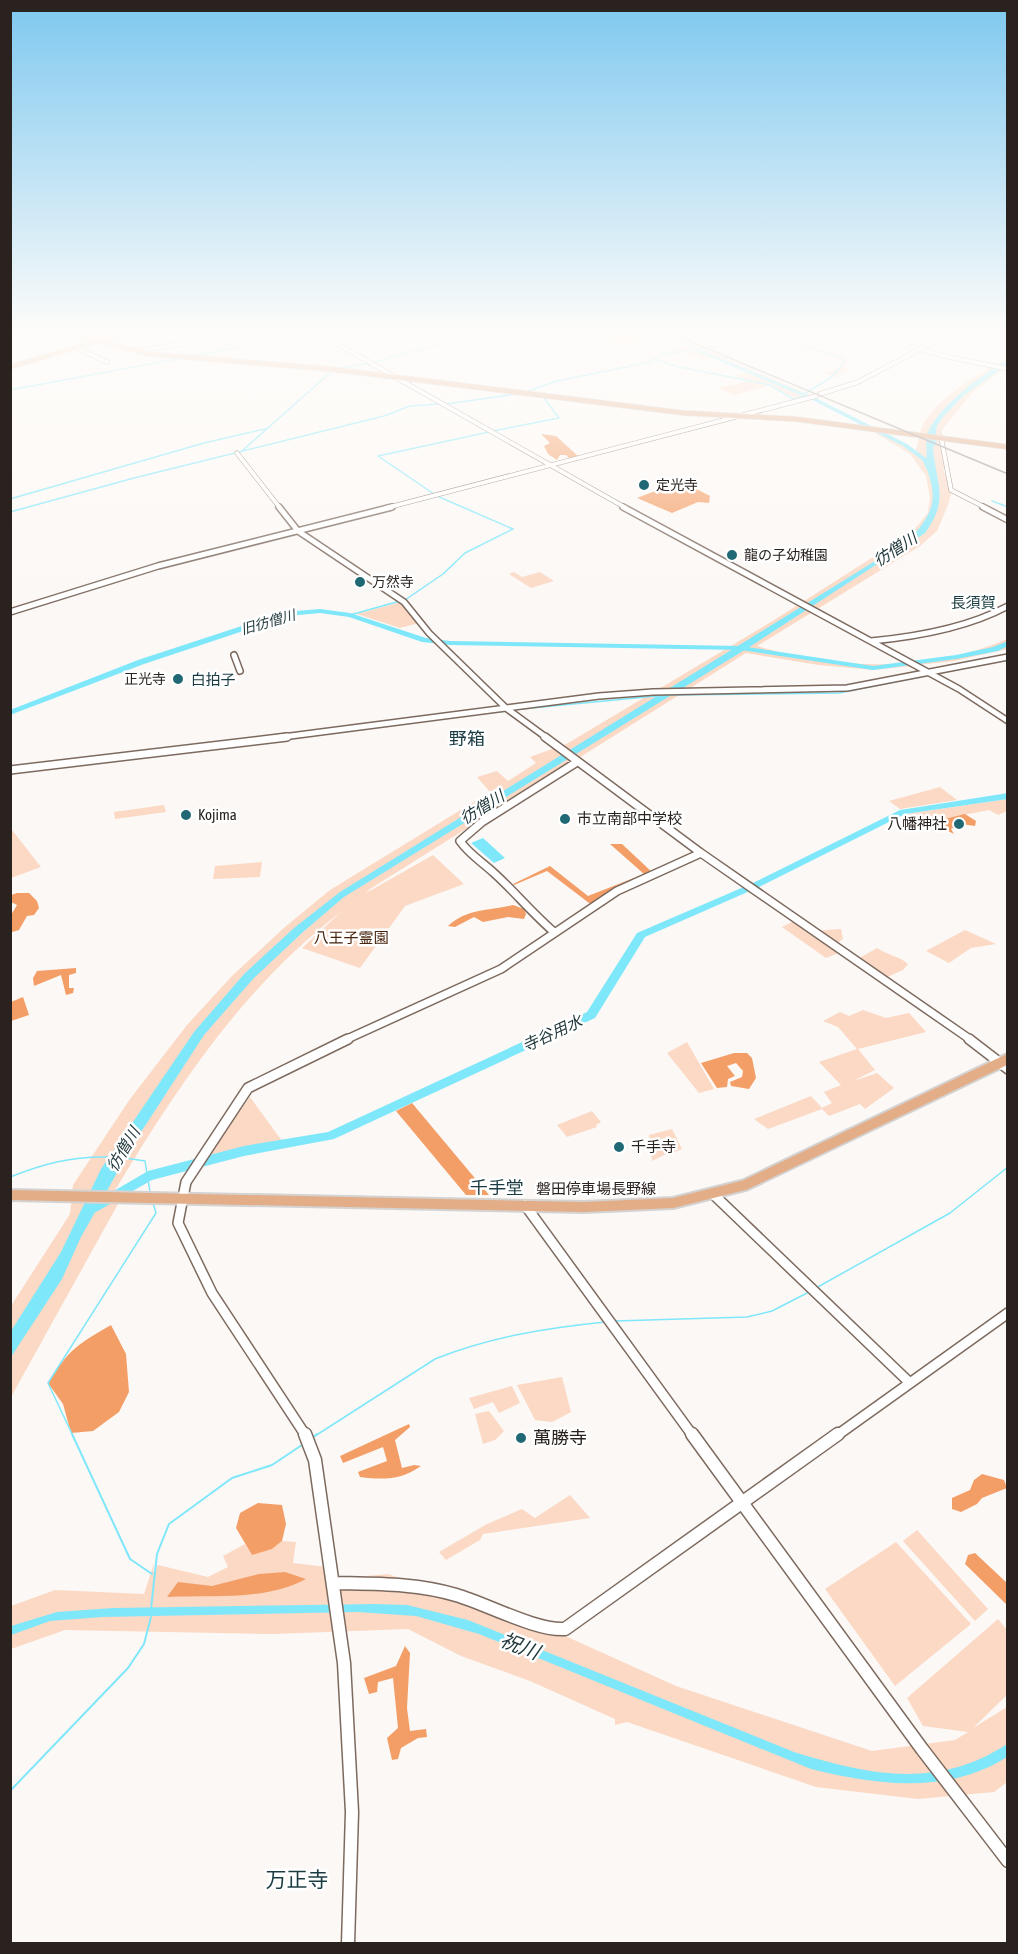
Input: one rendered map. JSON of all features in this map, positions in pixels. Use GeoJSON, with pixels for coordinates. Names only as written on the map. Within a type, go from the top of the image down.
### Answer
{"type":"FeatureCollection","features":[{"type":"Feature","properties":{"kind":"main road"},"geometry":{"type":"LineString","coordinates":[[823,423],[1008,447]]}},
{"type":"Feature","properties":{"kind":"main road","name":"磐田停車場長野線"},"geometry":{"type":"LineString","coordinates":[[10,1195],[525,1205],[634,1206],[673,1203],[713,1194],[783,1169],[1005,1064]]}},
{"type":"Feature","properties":{"kind":"street"},"geometry":{"type":"LineString","coordinates":[[475,423],[550,467],[972,697],[1008,722]]}},
{"type":"Feature","properties":{"kind":"street"},"geometry":{"type":"LineString","coordinates":[[10,612],[142,571],[716,423]]}},
{"type":"Feature","properties":{"kind":"street"},"geometry":{"type":"LineString","coordinates":[[941,437],[942,453],[951,490],[1008,520]]}},
{"type":"Feature","properties":{"kind":"street"},"geometry":{"type":"LineString","coordinates":[[238,453],[298,531],[403,601],[429,633],[506,708],[701,854],[753,888],[825,941],[951,1024],[1005,1064]]}},
{"type":"Feature","properties":{"kind":"street"},"geometry":{"type":"LineString","coordinates":[[871,641],[923,633],[995,613],[1008,606]]}},
{"type":"Feature","properties":{"kind":"street"},"geometry":{"type":"LineString","coordinates":[[234,655],[240,671]]}},
{"type":"Feature","properties":{"kind":"street"},"geometry":{"type":"LineString","coordinates":[[10,770],[109,760],[506,708],[653,692],[837,689],[1008,657]]}},
{"type":"Feature","properties":{"kind":"street"},"geometry":{"type":"LineString","coordinates":[[554,932],[523,905],[495,874],[466,851],[460,842],[482,822],[577,761]]}},
{"type":"Feature","properties":{"kind":"street"},"geometry":{"type":"LineString","coordinates":[[348,1944],[351,1766],[339,1626],[315,1460],[308,1439],[212,1293],[180,1231],[178,1222],[182,1199],[194,1170],[253,1083],[501,969],[617,891],[701,854]]}},
{"type":"Feature","properties":{"kind":"street"},"geometry":{"type":"LineString","coordinates":[[713,1194],[910,1383]]}},
{"type":"Feature","properties":{"kind":"street"},"geometry":{"type":"LineString","coordinates":[[525,1205],[930,1760],[1008,1861]]}},
{"type":"Feature","properties":{"kind":"street"},"geometry":{"type":"LineString","coordinates":[[333,1583],[419,1586],[466,1597],[552,1630],[572,1626],[1008,1313]]}},
{"type":"Feature","properties":{"kind":"green space","name":"八王子霊園"},"geometry":{"type":"Polygon","coordinates":[[[924,423],[948,423],[942,430],[942,454],[946,468],[943,468],[951,494],[937,531],[920,546],[757,646],[819,660],[883,664],[947,658],[1007,639],[1007,649],[954,661],[874,670],[819,665],[746,653],[370,889],[366,893],[433,855],[464,884],[405,906],[360,968],[302,948],[341,912],[306,941],[243,1006],[214,1041],[162,1114],[114,1192],[118,1204],[11,1397],[11,1306],[70,1214],[73,1185],[130,1099],[187,1025],[232,976],[285,927],[330,890],[490,792],[477,777],[497,771],[508,781],[536,763],[530,757],[558,749],[771,622],[911,533],[928,513],[930,498],[926,476],[910,454],[870,430],[879,431],[916,450],[924,423]]]}},
{"type":"Feature","properties":{"kind":"green space"},"geometry":{"type":"Polygon","coordinates":[[[514,572],[522,577],[540,572],[554,581],[531,588],[509,574],[514,572]]]}},
{"type":"Feature","properties":{"kind":"green space"},"geometry":{"type":"Polygon","coordinates":[[[401,602],[419,623],[400,628],[357,614],[401,602]]]}},
{"type":"Feature","properties":{"kind":"green space"},"geometry":{"type":"Polygon","coordinates":[[[940,787],[957,800],[900,809],[889,801],[940,787]]]}},
{"type":"Feature","properties":{"kind":"green space"},"geometry":{"type":"Polygon","coordinates":[[[1007,799],[1007,811],[998,815],[989,810],[921,823],[907,814],[1007,799]]]}},
{"type":"Feature","properties":{"kind":"green space"},"geometry":{"type":"Polygon","coordinates":[[[164,805],[166,812],[115,819],[114,812],[164,805]]]}},
{"type":"Feature","properties":{"kind":"green space"},"geometry":{"type":"Polygon","coordinates":[[[11,830],[41,867],[11,878],[11,830]]]}},
{"type":"Feature","properties":{"kind":"green space"},"geometry":{"type":"Polygon","coordinates":[[[262,862],[260,877],[213,879],[215,866],[262,862]]]}},
{"type":"Feature","properties":{"kind":"green space"},"geometry":{"type":"Polygon","coordinates":[[[796,920],[811,931],[841,929],[843,939],[833,946],[841,952],[826,958],[782,927],[796,920]]]}},
{"type":"Feature","properties":{"kind":"green space"},"geometry":{"type":"Polygon","coordinates":[[[965,930],[996,944],[971,948],[949,963],[926,951],[965,930]]]}},
{"type":"Feature","properties":{"kind":"green space"},"geometry":{"type":"Polygon","coordinates":[[[877,948],[908,964],[903,970],[883,979],[856,960],[877,948]]]}},
{"type":"Feature","properties":{"kind":"green space"},"geometry":{"type":"Polygon","coordinates":[[[863,1010],[886,1018],[909,1013],[926,1032],[858,1049],[875,1070],[853,1081],[877,1073],[894,1088],[865,1109],[860,1104],[829,1116],[822,1109],[768,1129],[754,1119],[811,1096],[822,1108],[832,1103],[824,1092],[841,1085],[819,1062],[857,1049],[838,1027],[823,1021],[840,1012],[849,1016],[863,1010]]]}},
{"type":"Feature","properties":{"kind":"green space"},"geometry":{"type":"Polygon","coordinates":[[[687,1042],[714,1089],[699,1093],[667,1053],[687,1042]]]}},
{"type":"Feature","properties":{"kind":"green space"},"geometry":{"type":"Polygon","coordinates":[[[250,1097],[282,1141],[207,1157],[250,1097]]]}},
{"type":"Feature","properties":{"kind":"green space"},"geometry":{"type":"Polygon","coordinates":[[[592,1111],[601,1122],[596,1125],[597,1127],[567,1137],[557,1125],[592,1111]]]}},
{"type":"Feature","properties":{"kind":"green space"},"geometry":{"type":"Polygon","coordinates":[[[672,1129],[682,1149],[672,1153],[656,1139],[668,1153],[652,1161],[649,1135],[672,1129]]]}},
{"type":"Feature","properties":{"kind":"green space"},"geometry":{"type":"Polygon","coordinates":[[[562,1377],[571,1412],[552,1422],[535,1420],[517,1385],[562,1377]]]}},
{"type":"Feature","properties":{"kind":"green space"},"geometry":{"type":"Polygon","coordinates":[[[512,1386],[520,1403],[499,1413],[493,1402],[474,1409],[469,1398],[512,1386]]]}},
{"type":"Feature","properties":{"kind":"green space"},"geometry":{"type":"Polygon","coordinates":[[[489,1411],[504,1431],[495,1440],[483,1444],[475,1414],[489,1411]]]}},
{"type":"Feature","properties":{"kind":"green space"},"geometry":{"type":"Polygon","coordinates":[[[570,1495],[590,1518],[483,1534],[480,1540],[446,1560],[439,1552],[487,1524],[522,1509],[535,1518],[570,1495]]]}},
{"type":"Feature","properties":{"kind":"green space"},"geometry":{"type":"Polygon","coordinates":[[[917,1530],[988,1609],[975,1621],[903,1541],[917,1530]]]}},
{"type":"Feature","properties":{"kind":"green space"},"geometry":{"type":"Polygon","coordinates":[[[282,1541],[296,1542],[293,1563],[327,1567],[333,1579],[388,1574],[552,1630],[676,1686],[872,1751],[955,1740],[968,1732],[923,1726],[907,1698],[998,1619],[1007,1630],[1007,1695],[973,1728],[1007,1707],[1007,1782],[994,1792],[918,1799],[816,1787],[627,1722],[615,1725],[615,1719],[530,1681],[461,1656],[408,1629],[273,1634],[65,1630],[11,1649],[11,1606],[55,1590],[144,1594],[154,1563],[153,1572],[158,1565],[208,1577],[228,1567],[223,1556],[245,1544],[252,1555],[272,1549],[282,1541]]]}},
{"type":"Feature","properties":{"kind":"green space"},"geometry":{"type":"Polygon","coordinates":[[[896,1542],[971,1624],[895,1686],[825,1589],[896,1542]]]}},
{"type":"Feature","properties":{"kind":"shaded area"},"geometry":{"type":"Polygon","coordinates":[[[541,434],[556,436],[579,457],[570,459],[566,455],[560,455],[557,460],[548,454],[544,446],[550,443],[541,434]]]}},
{"type":"Feature","properties":{"kind":"shaded area"},"geometry":{"type":"Polygon","coordinates":[[[681,481],[710,496],[709,503],[698,502],[672,513],[637,498],[681,481]]]}},
{"type":"Feature","properties":{"kind":"shaded area"},"geometry":{"type":"Polygon","coordinates":[[[965,814],[976,821],[975,826],[955,823],[955,827],[951,829],[954,834],[938,826],[940,820],[965,814]]]}},
{"type":"Feature","properties":{"kind":"shaded area"},"geometry":{"type":"Polygon","coordinates":[[[610,844],[622,844],[653,873],[593,906],[547,871],[513,884],[550,866],[588,896],[644,874],[610,844]]]}},
{"type":"Feature","properties":{"kind":"shaded area"},"geometry":{"type":"Polygon","coordinates":[[[29,893],[37,901],[39,908],[34,915],[27,916],[19,930],[12,932],[11,915],[17,905],[11,902],[11,895],[29,893]]]}},
{"type":"Feature","properties":{"kind":"shaded area"},"geometry":{"type":"Polygon","coordinates":[[[513,905],[524,909],[526,914],[524,919],[508,917],[483,922],[474,917],[455,927],[448,926],[471,913],[513,905]]]}},
{"type":"Feature","properties":{"kind":"shaded area"},"geometry":{"type":"Polygon","coordinates":[[[76,968],[76,973],[69,975],[69,988],[74,988],[73,993],[66,995],[61,975],[34,986],[33,978],[37,971],[76,968]]]}},
{"type":"Feature","properties":{"kind":"shaded area"},"geometry":{"type":"Polygon","coordinates":[[[23,997],[29,1015],[11,1021],[11,1002],[23,997]]]}},
{"type":"Feature","properties":{"kind":"shaded area"},"geometry":{"type":"Polygon","coordinates":[[[734,1053],[747,1053],[752,1058],[756,1078],[749,1089],[731,1086],[730,1082],[742,1077],[743,1071],[736,1063],[727,1066],[735,1076],[728,1079],[727,1087],[717,1088],[701,1063],[734,1053]]]}},
{"type":"Feature","properties":{"kind":"shaded area"},"geometry":{"type":"Polygon","coordinates":[[[412,1103],[489,1195],[466,1195],[396,1111],[412,1103]]]}},
{"type":"Feature","properties":{"kind":"shaded area"},"geometry":{"type":"Polygon","coordinates":[[[111,1325],[126,1354],[129,1392],[119,1412],[93,1431],[71,1433],[63,1404],[48,1383],[75,1348],[111,1325]]]}},
{"type":"Feature","properties":{"kind":"shaded area"},"geometry":{"type":"Polygon","coordinates":[[[409,1424],[410,1427],[395,1440],[402,1468],[421,1466],[414,1471],[392,1478],[360,1477],[358,1472],[387,1461],[383,1447],[343,1463],[340,1456],[409,1424]]]}},
{"type":"Feature","properties":{"kind":"shaded area"},"geometry":{"type":"Polygon","coordinates":[[[982,1474],[1004,1480],[1007,1488],[982,1498],[977,1504],[961,1512],[952,1509],[952,1498],[970,1490],[974,1480],[982,1474]]]}},
{"type":"Feature","properties":{"kind":"shaded area"},"geometry":{"type":"Polygon","coordinates":[[[258,1503],[282,1505],[286,1524],[282,1541],[272,1549],[252,1555],[236,1528],[240,1513],[258,1503]]]}},
{"type":"Feature","properties":{"kind":"shaded area"},"geometry":{"type":"Polygon","coordinates":[[[975,1553],[1007,1583],[1007,1605],[965,1564],[968,1555],[975,1553]]]}},
{"type":"Feature","properties":{"kind":"shaded area"},"geometry":{"type":"Polygon","coordinates":[[[285,1572],[306,1579],[290,1586],[256,1594],[167,1597],[178,1582],[212,1586],[259,1574],[285,1572]]]}},
{"type":"Feature","properties":{"kind":"shaded area"},"geometry":{"type":"Polygon","coordinates":[[[405,1646],[410,1653],[407,1708],[410,1731],[426,1729],[427,1737],[418,1738],[401,1748],[398,1759],[392,1760],[387,1738],[398,1728],[393,1678],[378,1682],[377,1692],[369,1694],[364,1678],[396,1666],[405,1646]]]}},
{"type":"Feature","properties":{"kind":"water","name":"彷僧川"},"geometry":{"type":"Polygon","coordinates":[[[933,423],[939,423],[935,440],[937,443],[933,447],[940,492],[939,501],[933,521],[925,533],[751,646],[344,897],[253,979],[204,1035],[132,1146],[81,1237],[62,1279],[11,1357],[11,1331],[61,1252],[101,1169],[194,1032],[245,973],[294,928],[340,892],[909,540],[924,521],[932,505],[932,487],[925,464],[928,432],[933,423]]]}},
{"type":"Feature","properties":{"kind":"water"},"geometry":{"type":"Polygon","coordinates":[[[483,838],[505,858],[494,863],[471,843],[483,838]]]}},
{"type":"Feature","properties":{"kind":"water","name":"祝川"},"geometry":{"type":"Polygon","coordinates":[[[407,1605],[468,1620],[794,1752],[849,1767],[902,1774],[929,1773],[955,1768],[981,1758],[1007,1744],[1007,1757],[984,1769],[936,1782],[886,1782],[836,1775],[811,1769],[479,1634],[416,1616],[357,1612],[102,1617],[50,1621],[11,1635],[11,1626],[57,1612],[113,1608],[407,1605]]]}},
{"type":"Feature","properties":{"kind":"waterway"},"geometry":{"type":"LineString","coordinates":[[242,451],[273,423]]}},
{"type":"Feature","properties":{"kind":"waterway"},"geometry":{"type":"LineString","coordinates":[[10,512],[134,478],[355,423]]}},
{"type":"Feature","properties":{"kind":"waterway"},"geometry":{"type":"LineString","coordinates":[[493,431],[533,423]]}},
{"type":"Feature","properties":{"kind":"waterway"},"geometry":{"type":"LineString","coordinates":[[862,423],[905,445],[924,459],[931,472]]}},
{"type":"Feature","properties":{"kind":"waterway"},"geometry":{"type":"LineString","coordinates":[[10,499],[204,443],[265,429]]}},
{"type":"Feature","properties":{"kind":"waterway"},"geometry":{"type":"LineString","coordinates":[[405,600],[443,574],[465,553],[513,529],[437,496],[378,456],[489,432]]}},
{"type":"Feature","properties":{"kind":"waterway"},"geometry":{"type":"LineString","coordinates":[[992,501],[1008,507]]}},
{"type":"Feature","properties":{"kind":"waterway"},"geometry":{"type":"LineString","coordinates":[[350,615],[400,601]]}},
{"type":"Feature","properties":{"kind":"waterway","name":"旧彷僧川"},"geometry":{"type":"LineString","coordinates":[[10,713],[141,662],[287,614],[320,611],[350,615],[425,640],[450,643],[741,648],[873,668],[956,657],[995,649],[1008,643]]}},
{"type":"Feature","properties":{"kind":"waterway"},"geometry":{"type":"LineString","coordinates":[[935,674],[1007,660]]}},
{"type":"Feature","properties":{"kind":"waterway"},"geometry":{"type":"LineString","coordinates":[[670,695],[839,693],[930,675]]}},
{"type":"Feature","properties":{"kind":"waterway"},"geometry":{"type":"LineString","coordinates":[[511,710],[656,696]]}},
{"type":"Feature","properties":{"kind":"waterway"},"geometry":{"type":"LineString","coordinates":[[479,714],[507,711]]}},
{"type":"Feature","properties":{"kind":"waterway"},"geometry":{"type":"LineString","coordinates":[[378,727],[391,726]]}},
{"type":"Feature","properties":{"kind":"waterway"},"geometry":{"type":"LineString","coordinates":[[29,771],[132,759]]}},
{"type":"Feature","properties":{"kind":"waterway","name":"寺谷用水"},"geometry":{"type":"LineString","coordinates":[[92,1209],[148,1176],[244,1151],[330,1136],[591,1015],[641,935],[756,885],[903,812],[1008,796]]}},
{"type":"Feature","properties":{"kind":"waterway","name":"彷僧川"},"geometry":{"type":"LineString","coordinates":[[10,1177],[58,1162],[108,1157]]}},
{"type":"Feature","properties":{"kind":"waterway","name":"彷僧川"},"geometry":{"type":"LineString","coordinates":[[125,1158],[145,1161],[150,1192]]}},
{"type":"Feature","properties":{"kind":"waterway"},"geometry":{"type":"LineString","coordinates":[[816,1288],[950,1213],[1008,1167]]}},
{"type":"Feature","properties":{"kind":"waterway"},"geometry":{"type":"LineString","coordinates":[[73,1436],[48,1383],[156,1213],[153,1203]]}},
{"type":"Feature","properties":{"kind":"waterway"},"geometry":{"type":"LineString","coordinates":[[615,1321],[747,1317],[772,1311],[809,1292]]}},
{"type":"Feature","properties":{"kind":"waterway"},"geometry":{"type":"LineString","coordinates":[[315,1436],[435,1359],[518,1334],[605,1322]]}},
{"type":"Feature","properties":{"kind":"waterway"},"geometry":{"type":"LineString","coordinates":[[72,1434],[130,1559],[152,1574]]}},
{"type":"Feature","properties":{"kind":"waterway"},"geometry":{"type":"LineString","coordinates":[[313,1437],[317,1434]]}},
{"type":"Feature","properties":{"kind":"waterway"},"geometry":{"type":"LineString","coordinates":[[151,1609],[157,1554],[169,1524],[232,1478],[272,1465],[302,1445]]}},
{"type":"Feature","properties":{"kind":"waterway"},"geometry":{"type":"LineString","coordinates":[[10,1791],[128,1668],[144,1644],[151,1617]]}},
{"type":"Feature","properties":{"kind":"railway"},"geometry":{"type":"LineString","coordinates":[[886,423],[1008,474]]}},
{"type":"Feature","properties":{"kind":"place","name":"定光寺"},"geometry":{"type":"Point","coordinates":[644,485]}},
{"type":"Feature","properties":{"kind":"place","name":"龍の子幼稚園"},"geometry":{"type":"Point","coordinates":[732,555]}},
{"type":"Feature","properties":{"kind":"place","name":"万然寺"},"geometry":{"type":"Point","coordinates":[360,582]}},
{"type":"Feature","properties":{"kind":"place","name":"正光寺"},"geometry":{"type":"Point","coordinates":[178,679]}},
{"type":"Feature","properties":{"kind":"place","name":"Kojima"},"geometry":{"type":"Point","coordinates":[186,815]}},
{"type":"Feature","properties":{"kind":"place","name":"市立南部中学校"},"geometry":{"type":"Point","coordinates":[565,819]}},
{"type":"Feature","properties":{"kind":"place","name":"八幡神社"},"geometry":{"type":"Point","coordinates":[959,824]}},
{"type":"Feature","properties":{"kind":"place","name":"千手寺"},"geometry":{"type":"Point","coordinates":[619,1147]}},
{"type":"Feature","properties":{"kind":"place","name":"萬勝寺"},"geometry":{"type":"Point","coordinates":[521,1438]}},
{"type":"Feature","properties":{"kind":"district","name":"長須賀"},"geometry":{"type":"Point","coordinates":[973,603]}},
{"type":"Feature","properties":{"kind":"district","name":"白拍子"},"geometry":{"type":"Point","coordinates":[213,680]}},
{"type":"Feature","properties":{"kind":"district","name":"野箱"},"geometry":{"type":"Point","coordinates":[467,739]}},
{"type":"Feature","properties":{"kind":"district","name":"千手堂"},"geometry":{"type":"Point","coordinates":[497,1188]}},
{"type":"Feature","properties":{"kind":"district","name":"万正寺"},"geometry":{"type":"Point","coordinates":[297,1880]}}]}
